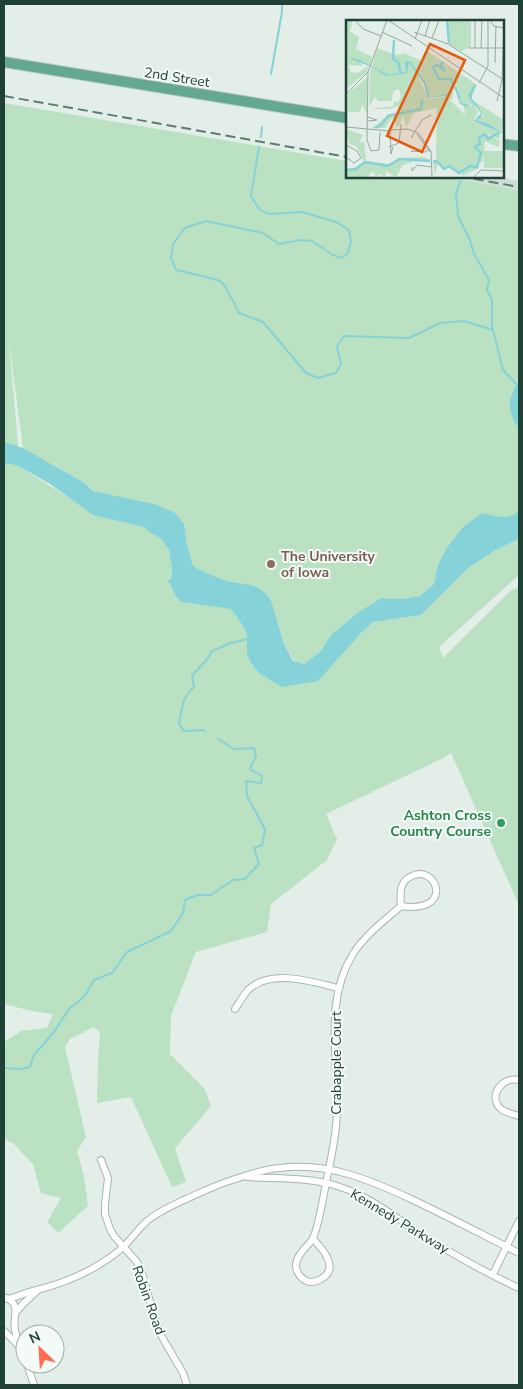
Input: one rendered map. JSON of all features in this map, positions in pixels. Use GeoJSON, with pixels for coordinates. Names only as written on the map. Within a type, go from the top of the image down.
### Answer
{"type":"FeatureCollection","features":[{"type":"Feature","properties":{"kind":"main road","name":"2nd Street"},"geometry":{"type":"LineString","coordinates":[[4,62],[346,118]]}},
{"type":"Feature","properties":{"kind":"main road"},"geometry":{"type":"LineString","coordinates":[[503,144],[519,146]]}},
{"type":"Feature","properties":{"kind":"street"},"geometry":{"type":"LineString","coordinates":[[416,874],[424,874],[430,878],[436,892],[430,904],[412,908],[401,906],[402,886],[406,878],[416,874]]}},
{"type":"Feature","properties":{"kind":"street","name":"Crabapple Court"},"geometry":{"type":"LineString","coordinates":[[313,1239],[333,1150],[337,1107],[334,1019],[338,988],[348,964],[361,943],[401,906]]}},
{"type":"Feature","properties":{"kind":"street"},"geometry":{"type":"LineString","coordinates":[[235,1010],[248,990],[268,980],[295,978],[338,988]]}},
{"type":"Feature","properties":{"kind":"street"},"geometry":{"type":"LineString","coordinates":[[519,1080],[510,1079],[503,1082],[496,1094],[496,1102],[506,1112],[519,1116]]}},
{"type":"Feature","properties":{"kind":"street","name":"Robin Road"},"geometry":{"type":"LineString","coordinates":[[101,1160],[108,1178],[105,1204],[107,1221],[114,1236],[137,1262],[162,1337],[183,1373],[187,1385]]}},
{"type":"Feature","properties":{"kind":"street","name":"Kennedy Parkway"},"geometry":{"type":"LineString","coordinates":[[6,1298],[17,1297],[81,1275],[97,1266],[123,1246],[146,1222],[168,1207],[209,1188],[243,1176],[280,1168],[306,1167],[329,1169],[368,1180],[454,1218],[519,1252]]}},
{"type":"Feature","properties":{"kind":"street","name":"Kennedy Parkway"},"geometry":{"type":"LineString","coordinates":[[243,1176],[282,1178],[337,1186],[369,1200],[433,1242],[519,1288]]}},
{"type":"Feature","properties":{"kind":"street"},"geometry":{"type":"LineString","coordinates":[[492,1274],[519,1221]]}},
{"type":"Feature","properties":{"kind":"street"},"geometry":{"type":"LineString","coordinates":[[313,1239],[328,1258],[330,1266],[323,1278],[310,1282],[298,1274],[296,1266],[300,1254],[313,1239]]}},
{"type":"Feature","properties":{"kind":"street","name":"Kennedy Parkway"},"geometry":{"type":"LineString","coordinates":[[4,1330],[12,1323],[25,1302],[39,1290]]}},
{"type":"Feature","properties":{"kind":"street"},"geometry":{"type":"LineString","coordinates":[[6,1298],[14,1304],[15,1324]]}},
{"type":"Feature","properties":{"kind":"street"},"geometry":{"type":"LineString","coordinates":[[4,1330],[15,1342]]}},
{"type":"Feature","properties":{"kind":"shaded area"},"geometry":{"type":"Polygon","coordinates":[[[450,178],[503,178],[519,181],[519,190],[450,178]]]}},
{"type":"Feature","properties":{"kind":"green space","name":"The University of Iowa"},"geometry":{"type":"Polygon","coordinates":[[[4,103],[346,161],[346,178],[450,178],[519,190],[519,382],[515,388],[516,425],[519,429],[519,511],[516,515],[502,518],[438,564],[434,584],[420,596],[403,599],[381,598],[357,613],[331,635],[321,651],[304,664],[294,661],[284,644],[271,600],[251,585],[227,581],[193,566],[184,524],[155,504],[93,491],[83,482],[23,448],[9,341],[20,467],[71,499],[124,522],[144,527],[160,538],[169,550],[172,569],[171,578],[167,581],[170,583],[176,597],[231,609],[247,633],[247,653],[282,687],[360,634],[373,622],[421,615],[467,569],[494,551],[519,539],[519,575],[439,647],[443,658],[510,591],[519,587],[519,905],[451,753],[326,814],[337,839],[327,860],[271,904],[267,932],[196,952],[171,1016],[170,1054],[204,1088],[211,1106],[175,1148],[186,1182],[172,1187],[131,1097],[97,1103],[100,1033],[94,1027],[70,1039],[65,1047],[86,1137],[77,1151],[84,1176],[88,1206],[58,1233],[47,1222],[61,1198],[41,1193],[33,1164],[14,1144],[4,1139],[4,1042],[21,1031],[47,1028],[53,1014],[4,1004],[4,103]]]}},
{"type":"Feature","properties":{"kind":"water"},"geometry":{"type":"Polygon","coordinates":[[[519,382],[519,429],[512,417],[510,405],[512,394],[519,382]]]}},
{"type":"Feature","properties":{"kind":"water"},"geometry":{"type":"Polygon","coordinates":[[[4,442],[23,448],[83,482],[93,491],[155,504],[175,513],[184,524],[193,566],[227,581],[251,585],[262,590],[271,600],[284,644],[293,661],[304,664],[321,651],[331,635],[357,613],[381,598],[403,599],[420,596],[434,584],[438,564],[449,545],[463,527],[482,513],[506,517],[519,511],[519,539],[494,551],[467,569],[421,615],[373,622],[318,681],[282,687],[259,673],[251,663],[247,653],[247,633],[231,609],[182,602],[176,597],[170,583],[167,582],[171,578],[172,569],[169,550],[160,538],[144,527],[93,515],[50,484],[20,467],[4,464],[4,442]]]}},
{"type":"Feature","properties":{"kind":"waterway"},"geometry":{"type":"LineString","coordinates":[[271,74],[282,4]]}},
{"type":"Feature","properties":{"kind":"waterway"},"geometry":{"type":"LineString","coordinates":[[261,137],[262,127]]}},
{"type":"Feature","properties":{"kind":"waterway"},"geometry":{"type":"LineString","coordinates":[[259,147],[251,196],[259,209],[268,214],[302,212],[336,222],[349,230],[351,241],[348,253],[342,258],[333,255],[312,241],[301,240],[279,244],[263,233],[206,221],[185,228],[173,244],[171,258],[176,270],[221,282],[239,313],[263,322],[306,373],[318,378],[336,373],[341,364],[337,346],[344,336],[409,338],[440,323],[464,321],[493,330],[503,370],[519,387]]}},
{"type":"Feature","properties":{"kind":"waterway"},"geometry":{"type":"LineString","coordinates":[[460,181],[456,194],[458,216],[470,240],[474,254],[489,280],[487,290],[492,300],[492,329]]}},
{"type":"Feature","properties":{"kind":"waterway"},"geometry":{"type":"LineString","coordinates":[[205,731],[184,731],[179,724],[185,699],[194,687],[192,676],[206,661],[212,651],[231,643],[248,639]]}},
{"type":"Feature","properties":{"kind":"waterway"},"geometry":{"type":"LineString","coordinates":[[4,1068],[21,1069],[30,1067],[34,1055],[54,1032],[69,1009],[85,996],[94,980],[112,973],[127,952],[171,931],[183,913],[185,900],[197,895],[211,895],[233,880],[245,879],[259,864],[254,848],[262,845],[265,829],[247,796],[246,781],[261,783],[262,776],[250,769],[256,756],[254,748],[234,749],[218,739]]}},
{"type":"Feature","properties":{"kind":"railway"},"geometry":{"type":"LineString","coordinates":[[4,96],[346,157]]}},
{"type":"Feature","properties":{"kind":"railway"},"geometry":{"type":"LineString","coordinates":[[470,178],[519,187]]}},
{"type":"Feature","properties":{"kind":"place","name":"The University of Iowa"},"geometry":{"type":"Point","coordinates":[271,564]}},
{"type":"Feature","properties":{"kind":"place","name":"Ashton Cross Country Course"},"geometry":{"type":"Point","coordinates":[501,823]}}]}
